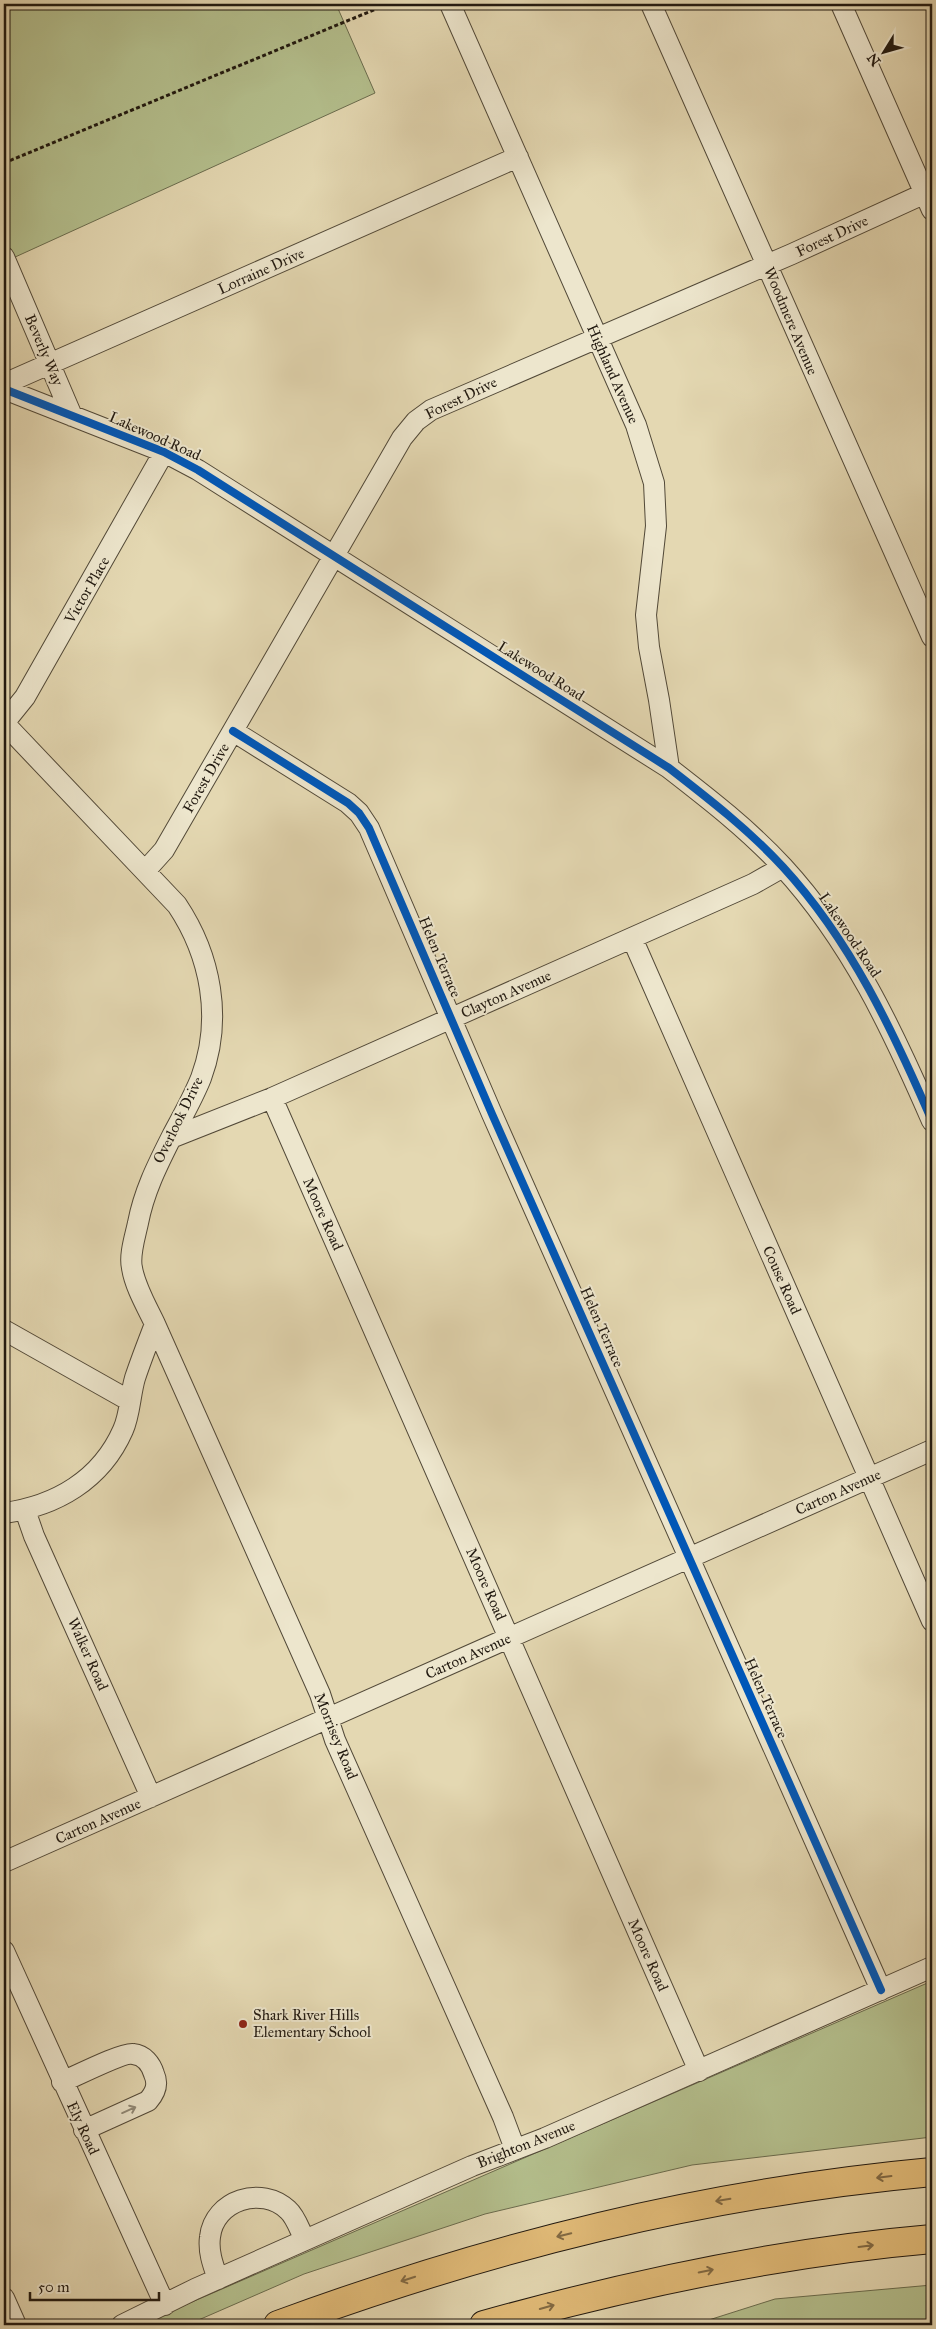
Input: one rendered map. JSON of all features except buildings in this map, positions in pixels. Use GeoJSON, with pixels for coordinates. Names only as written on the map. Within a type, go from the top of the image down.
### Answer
{"type":"FeatureCollection","features":[{"type":"Feature","properties":{"kind":"highway"},"geometry":{"type":"LineString","coordinates":[[278,2325],[448,2266],[594,2227],[711,2202],[778,2191],[932,2172]]}},
{"type":"Feature","properties":{"kind":"highway"},"geometry":{"type":"LineString","coordinates":[[484,2325],[572,2300],[717,2269],[824,2251],[932,2239]]}},
{"type":"Feature","properties":{"kind":"street","name":"Highland Avenue"},"geometry":{"type":"LineString","coordinates":[[450,4],[636,425],[654,483],[656,526],[646,616],[649,647],[660,700],[669,768]]}},
{"type":"Feature","properties":{"kind":"street","name":"Woodmere Avenue"},"geometry":{"type":"LineString","coordinates":[[651,4],[932,637]]}},
{"type":"Feature","properties":{"kind":"street"},"geometry":{"type":"LineString","coordinates":[[841,4],[930,197]]}},
{"type":"Feature","properties":{"kind":"street","name":"Lorraine Drive"},"geometry":{"type":"LineString","coordinates":[[4,384],[518,157]]}},
{"type":"Feature","properties":{"kind":"street","name":"Forest Drive"},"geometry":{"type":"LineString","coordinates":[[146,870],[164,850],[402,438],[416,421],[431,410],[597,337],[930,197]]}},
{"type":"Feature","properties":{"kind":"street","name":"Beverly Way"},"geometry":{"type":"LineString","coordinates":[[4,258],[51,363],[72,416]]}},
{"type":"Feature","properties":{"kind":"street","name":"Lakewood Road"},"geometry":{"type":"LineString","coordinates":[[4,389],[164,452],[198,470],[669,768],[743,828],[784,867],[842,943],[869,987],[899,1046],[932,1121]]}},
{"type":"Feature","properties":{"kind":"street","name":"Victor Place"},"geometry":{"type":"LineString","coordinates":[[4,723],[25,697],[164,452]]}},
{"type":"Feature","properties":{"kind":"street","name":"Overlook Drive"},"geometry":{"type":"LineString","coordinates":[[4,723],[146,870],[177,905],[190,925],[203,955],[211,987],[213,1017],[209,1049],[201,1078],[153,1171],[139,1215],[131,1262],[132,1269],[155,1324]]}},
{"type":"Feature","properties":{"kind":"street","name":"Helen Terrace"},"geometry":{"type":"LineString","coordinates":[[234,731],[348,803],[359,813],[369,828],[451,1018],[881,1990]]}},
{"type":"Feature","properties":{"kind":"street","name":"Clayton Avenue"},"geometry":{"type":"LineString","coordinates":[[171,1138],[272,1098],[753,884],[784,867]]}},
{"type":"Feature","properties":{"kind":"street","name":"Couse Road"},"geometry":{"type":"LineString","coordinates":[[632,938],[932,1621]]}},
{"type":"Feature","properties":{"kind":"street","name":"Moore Road"},"geometry":{"type":"LineString","coordinates":[[272,1098],[699,2071]]}},
{"type":"Feature","properties":{"kind":"street"},"geometry":{"type":"LineString","coordinates":[[4,1513],[25,1510],[67,1494],[99,1468],[111,1452],[124,1428],[130,1401],[155,1324]]}},
{"type":"Feature","properties":{"kind":"street","name":"Morrisey Road"},"geometry":{"type":"LineString","coordinates":[[155,1324],[320,1694],[336,1740],[503,2117],[514,2150]]}},
{"type":"Feature","properties":{"kind":"street"},"geometry":{"type":"LineString","coordinates":[[4,1330],[130,1401]]}},
{"type":"Feature","properties":{"kind":"street","name":"Carton Avenue"},"geometry":{"type":"LineString","coordinates":[[4,1862],[932,1450]]}},
{"type":"Feature","properties":{"kind":"street","name":"Walker Road"},"geometry":{"type":"LineString","coordinates":[[25,1510],[34,1536],[151,1797]]}},
{"type":"Feature","properties":{"kind":"street","name":"Ely Road"},"geometry":{"type":"LineString","coordinates":[[4,1951],[165,2305]]}},
{"type":"Feature","properties":{"kind":"street","name":"Brighton Avenue"},"geometry":{"type":"LineString","coordinates":[[122,2325],[218,2278],[699,2071],[932,1967]]}},
{"type":"Feature","properties":{"kind":"street"},"geometry":{"type":"LineString","coordinates":[[62,2082],[128,2054],[143,2057],[152,2068],[157,2085],[154,2094],[148,2101],[84,2130]]}},
{"type":"Feature","properties":{"kind":"street"},"geometry":{"type":"LineString","coordinates":[[218,2278],[209,2248],[210,2235],[214,2223],[223,2211],[235,2202],[248,2197],[264,2197],[277,2202],[289,2211],[305,2240]]}},
{"type":"Feature","properties":{"kind":"street"},"geometry":{"type":"LineString","coordinates":[[4,2298],[16,2325]]}},
{"type":"Feature","properties":{"kind":"path"},"geometry":{"type":"LineString","coordinates":[[4,163],[388,4]]}},
{"type":"Feature","properties":{"kind":"green space"},"geometry":{"type":"Polygon","coordinates":[[[4,4],[336,4],[375,93],[13,258],[4,238],[4,4]]]}},
{"type":"Feature","properties":{"kind":"green space"},"geometry":{"type":"Polygon","coordinates":[[[932,1981],[932,2137],[692,2165],[485,2214],[304,2274],[187,2325],[139,2325],[932,1981]]]}},
{"type":"Feature","properties":{"kind":"green space"},"geometry":{"type":"Polygon","coordinates":[[[932,2285],[932,2325],[693,2325],[775,2299],[932,2285]]]}},
{"type":"Feature","properties":{"kind":"cycle path"},"geometry":{"type":"LineString","coordinates":[[4,389],[164,452],[198,470],[669,768],[699,791],[770,853],[807,895],[829,925],[850,956],[886,1021],[932,1121]]}},
{"type":"Feature","properties":{"kind":"cycle path"},"geometry":{"type":"LineString","coordinates":[[233,731],[348,803],[359,813],[369,828],[492,1114],[881,1990]]}},
{"type":"Feature","properties":{"kind":"place","name":"Shark River Hills Elementary School"},"geometry":{"type":"Point","coordinates":[243,2024]}}]}
